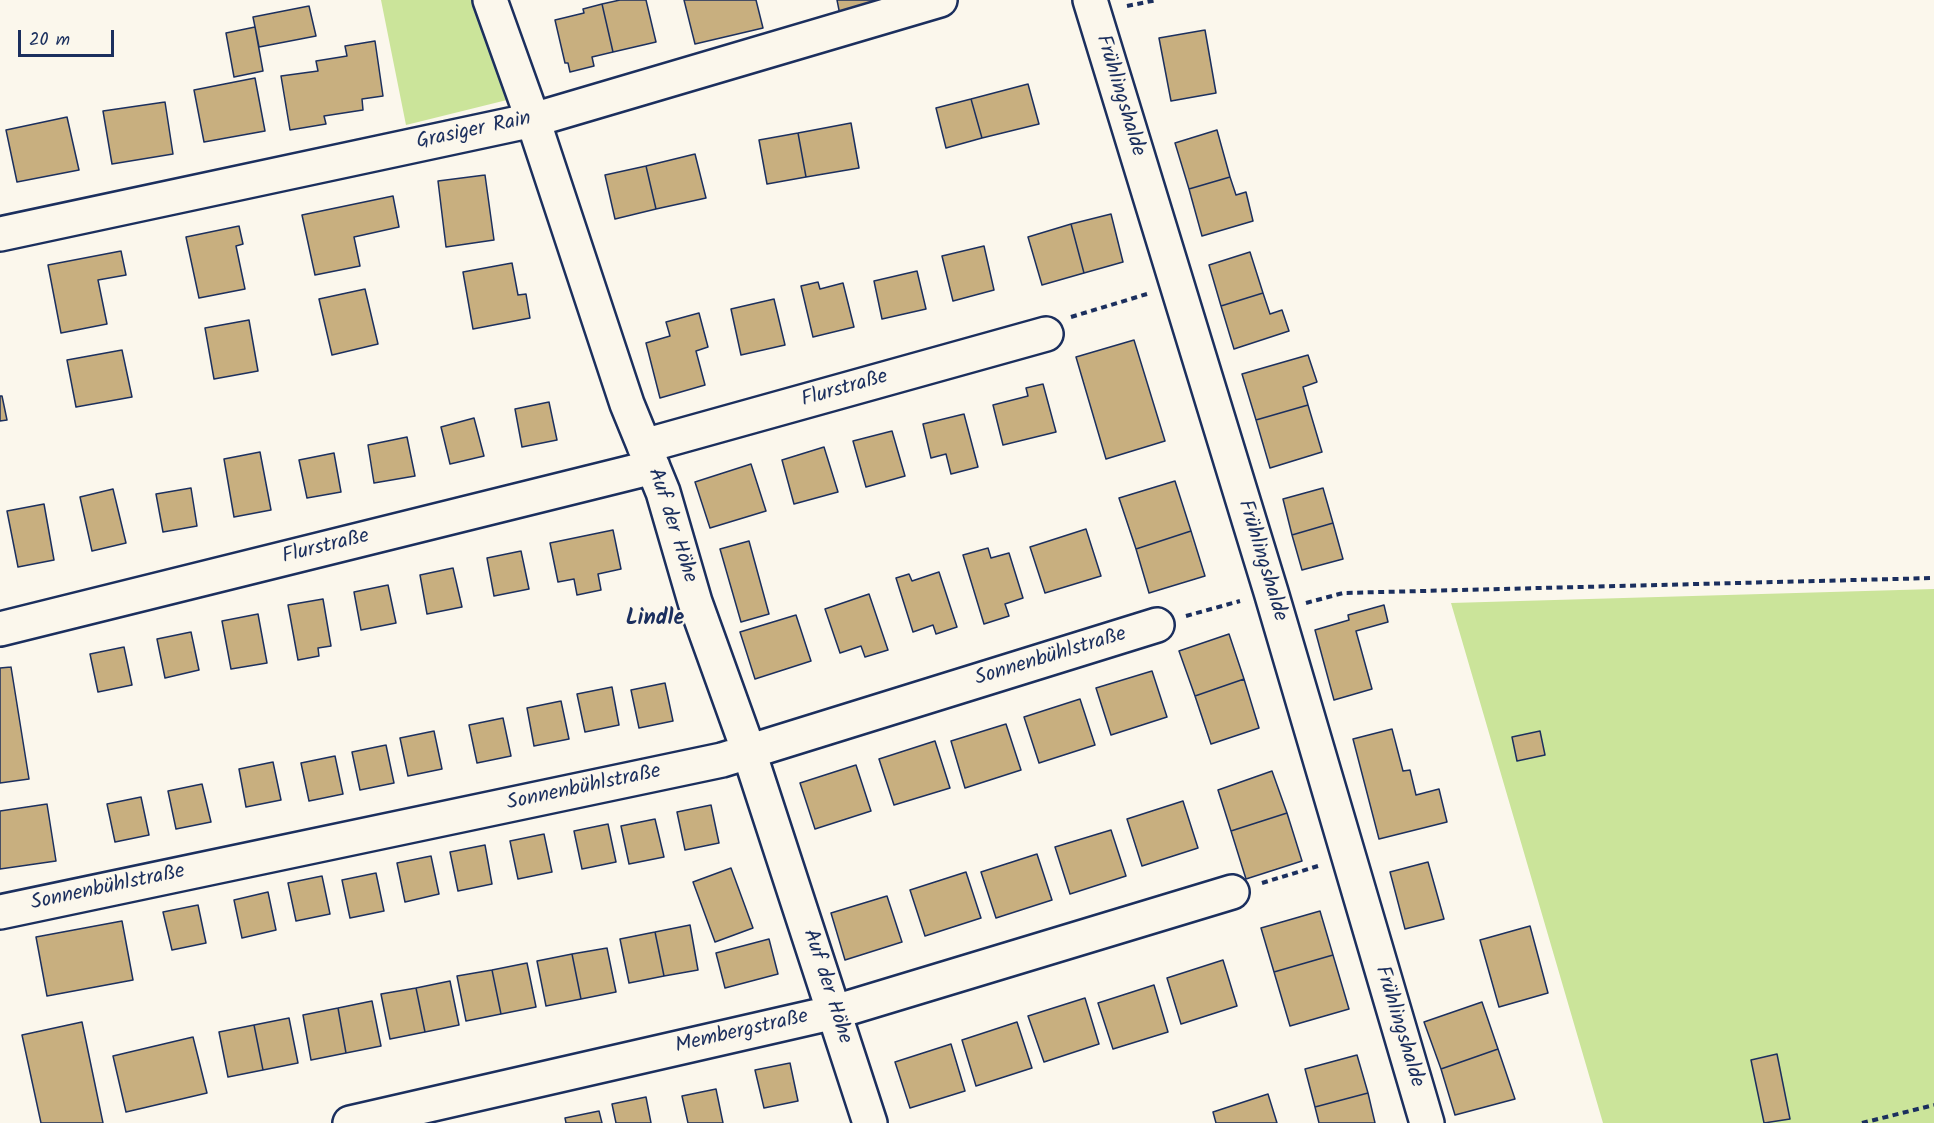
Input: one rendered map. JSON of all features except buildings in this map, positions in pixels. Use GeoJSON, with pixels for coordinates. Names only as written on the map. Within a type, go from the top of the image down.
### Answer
{"type":"FeatureCollection","features":[{"type":"Feature","properties":{"kind":"street","name":"Auf der Höhe"},"geometry":{"type":"LineString","coordinates":[[490,0],[533,120],[627,404],[649,456],[695,602],[749,752],[870,1123]]}},
{"type":"Feature","properties":{"kind":"street","name":"Grasiger Rain"},"geometry":{"type":"LineString","coordinates":[[0,234],[533,120],[940,0]]}},
{"type":"Feature","properties":{"kind":"street","name":"Frühlingshalde"},"geometry":{"type":"LineString","coordinates":[[1090,0],[1274,602],[1427,1123]]}},
{"type":"Feature","properties":{"kind":"street","name":"Flurstraße"},"geometry":{"type":"LineString","coordinates":[[0,629],[649,456],[1046,334]]}},
{"type":"Feature","properties":{"kind":"street","name":"Sonnenbühlstraße"},"geometry":{"type":"LineString","coordinates":[[0,912],[749,752],[1157,625]]}},
{"type":"Feature","properties":{"kind":"street","name":"Membergstraße"},"geometry":{"type":"LineString","coordinates":[[350,1123],[835,1012],[1232,892]]}},
{"type":"Feature","properties":{"kind":"path"},"geometry":{"type":"LineString","coordinates":[[1046,334],[1064,318],[1177,285]]}},
{"type":"Feature","properties":{"kind":"path"},"geometry":{"type":"LineString","coordinates":[[1157,625],[1274,602],[1343,593],[1934,578]]}},
{"type":"Feature","properties":{"kind":"path"},"geometry":{"type":"LineString","coordinates":[[1232,892],[1348,856]]}},
{"type":"Feature","properties":{"kind":"path"},"geometry":{"type":"LineString","coordinates":[[1862,1123],[1934,1106]]}},
{"type":"Feature","properties":{"kind":"path"},"geometry":{"type":"LineString","coordinates":[[1889,1116],[1891,1123]]}},
{"type":"Feature","properties":{"kind":"green space"},"geometry":{"type":"Polygon","coordinates":[[[381,0],[474,0],[511,99],[406,125],[381,0]]]}},
{"type":"Feature","properties":{"kind":"green space"},"geometry":{"type":"Polygon","coordinates":[[[1934,589],[1934,1123],[1603,1123],[1451,603],[1934,589]]]}},
{"type":"Feature","properties":{"kind":"district","name":"Lindle"},"geometry":{"type":"Point","coordinates":[655,620]}}]}
